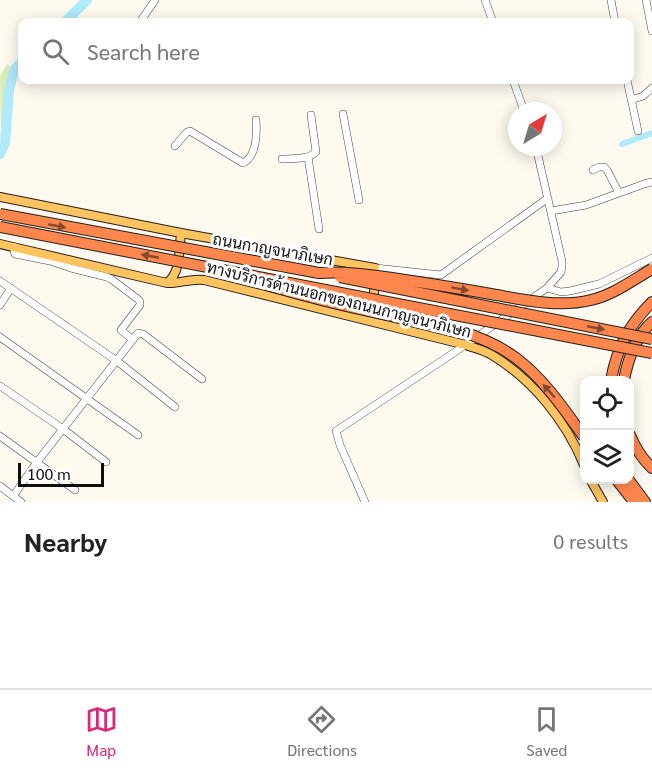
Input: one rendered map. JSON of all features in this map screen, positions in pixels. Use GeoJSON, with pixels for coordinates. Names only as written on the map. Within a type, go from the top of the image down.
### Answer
{"type":"FeatureCollection","features":[{"type":"Feature","properties":{"kind":"highway","name":"ถนนกาญจนาภิเษก"},"geometry":{"type":"LineString","coordinates":[[0,214],[319,273],[652,339]]}},
{"type":"Feature","properties":{"kind":"highway","name":"ถนนกาญจนาภิเษก"},"geometry":{"type":"LineString","coordinates":[[0,227],[652,353]]}},
{"type":"Feature","properties":{"kind":"highway"},"geometry":{"type":"LineString","coordinates":[[203,266],[331,303],[452,329],[494,344],[516,358],[536,376],[580,430]]}},
{"type":"Feature","properties":{"kind":"highway"},"geometry":{"type":"LineString","coordinates":[[319,273],[363,274],[431,283],[539,303],[558,304],[593,300],[652,269]]}},
{"type":"Feature","properties":{"kind":"highway"},"geometry":{"type":"LineString","coordinates":[[612,376],[621,343],[632,325],[652,302]]}},
{"type":"Feature","properties":{"kind":"highway"},"geometry":{"type":"LineString","coordinates":[[625,376],[627,363],[635,345],[652,322]]}},
{"type":"Feature","properties":{"kind":"highway"},"geometry":{"type":"LineString","coordinates":[[634,445],[652,468]]}},
{"type":"Feature","properties":{"kind":"highway"},"geometry":{"type":"LineString","coordinates":[[623,484],[634,502]]}},
{"type":"Feature","properties":{"kind":"highway"},"geometry":{"type":"LineString","coordinates":[[625,484],[645,502]]}},
{"type":"Feature","properties":{"kind":"main road"},"geometry":{"type":"LineString","coordinates":[[0,198],[375,268],[373,322]]}},
{"type":"Feature","properties":{"kind":"main road"},"geometry":{"type":"LineString","coordinates":[[166,283],[175,273],[181,233]]}},
{"type":"Feature","properties":{"kind":"main road","name":"ทางบริการด้านนอกของถนนกาญจนาภิเษก"},"geometry":{"type":"LineString","coordinates":[[0,244],[108,274],[166,283],[200,279],[466,345],[490,354],[518,374],[543,399],[565,428],[580,456]]}},
{"type":"Feature","properties":{"kind":"main road"},"geometry":{"type":"LineString","coordinates":[[592,484],[603,502]]}},
{"type":"Feature","properties":{"kind":"street"},"geometry":{"type":"LineString","coordinates":[[143,18],[155,0]]}},
{"type":"Feature","properties":{"kind":"street"},"geometry":{"type":"LineString","coordinates":[[485,0],[492,18]]}},
{"type":"Feature","properties":{"kind":"street"},"geometry":{"type":"LineString","coordinates":[[610,0],[614,18]]}},
{"type":"Feature","properties":{"kind":"street"},"geometry":{"type":"LineString","coordinates":[[646,0],[652,31]]}},
{"type":"Feature","properties":{"kind":"street"},"geometry":{"type":"LineString","coordinates":[[514,84],[521,102]]}},
{"type":"Feature","properties":{"kind":"street"},"geometry":{"type":"LineString","coordinates":[[628,84],[638,131]]}},
{"type":"Feature","properties":{"kind":"street"},"geometry":{"type":"LineString","coordinates":[[631,100],[640,97],[652,88]]}},
{"type":"Feature","properties":{"kind":"street"},"geometry":{"type":"LineString","coordinates":[[343,114],[359,200]]}},
{"type":"Feature","properties":{"kind":"street"},"geometry":{"type":"LineString","coordinates":[[282,159],[314,155],[317,149],[311,115]]}},
{"type":"Feature","properties":{"kind":"street"},"geometry":{"type":"LineString","coordinates":[[175,146],[190,131],[243,163],[248,161],[254,150],[256,120]]}},
{"type":"Feature","properties":{"kind":"street"},"geometry":{"type":"LineString","coordinates":[[365,502],[336,432],[547,288],[559,275],[562,265],[538,156]]}},
{"type":"Feature","properties":{"kind":"street"},"geometry":{"type":"LineString","coordinates":[[308,157],[319,230]]}},
{"type":"Feature","properties":{"kind":"street"},"geometry":{"type":"LineString","coordinates":[[593,170],[604,167],[619,193]]}},
{"type":"Feature","properties":{"kind":"street"},"geometry":{"type":"LineString","coordinates":[[551,211],[586,205],[652,182]]}},
{"type":"Feature","properties":{"kind":"street"},"geometry":{"type":"LineString","coordinates":[[375,268],[441,275],[548,198]]}},
{"type":"Feature","properties":{"kind":"street"},"geometry":{"type":"LineString","coordinates":[[547,288],[561,292],[599,284],[652,258]]}},
{"type":"Feature","properties":{"kind":"street"},"geometry":{"type":"LineString","coordinates":[[108,274],[140,302],[121,330],[133,340]]}},
{"type":"Feature","properties":{"kind":"street"},"geometry":{"type":"LineString","coordinates":[[0,281],[117,361],[175,407]]}},
{"type":"Feature","properties":{"kind":"street"},"geometry":{"type":"LineString","coordinates":[[0,305],[11,288]]}},
{"type":"Feature","properties":{"kind":"street"},"geometry":{"type":"LineString","coordinates":[[14,495],[138,333],[142,333],[202,379]]}},
{"type":"Feature","properties":{"kind":"street"},"geometry":{"type":"LineString","coordinates":[[0,337],[138,435]]}},
{"type":"Feature","properties":{"kind":"street"},"geometry":{"type":"LineString","coordinates":[[0,386],[106,462]]}},
{"type":"Feature","properties":{"kind":"street"},"geometry":{"type":"LineString","coordinates":[[0,436],[75,490]]}},
{"type":"Feature","properties":{"kind":"street"},"geometry":{"type":"LineString","coordinates":[[0,486],[21,502]]}},
{"type":"Feature","properties":{"kind":"green space"},"geometry":{"type":"Polygon","coordinates":[[[7,64],[13,69],[1,141],[0,76],[7,64]]]}},
{"type":"Feature","properties":{"kind":"waterway"},"geometry":{"type":"LineString","coordinates":[[69,18],[87,0]]}},
{"type":"Feature","properties":{"kind":"waterway"},"geometry":{"type":"LineString","coordinates":[[0,154],[5,143],[9,90],[14,70],[18,66]]}},
{"type":"Feature","properties":{"kind":"waterway"},"geometry":{"type":"LineString","coordinates":[[622,144],[652,133]]}}]}
